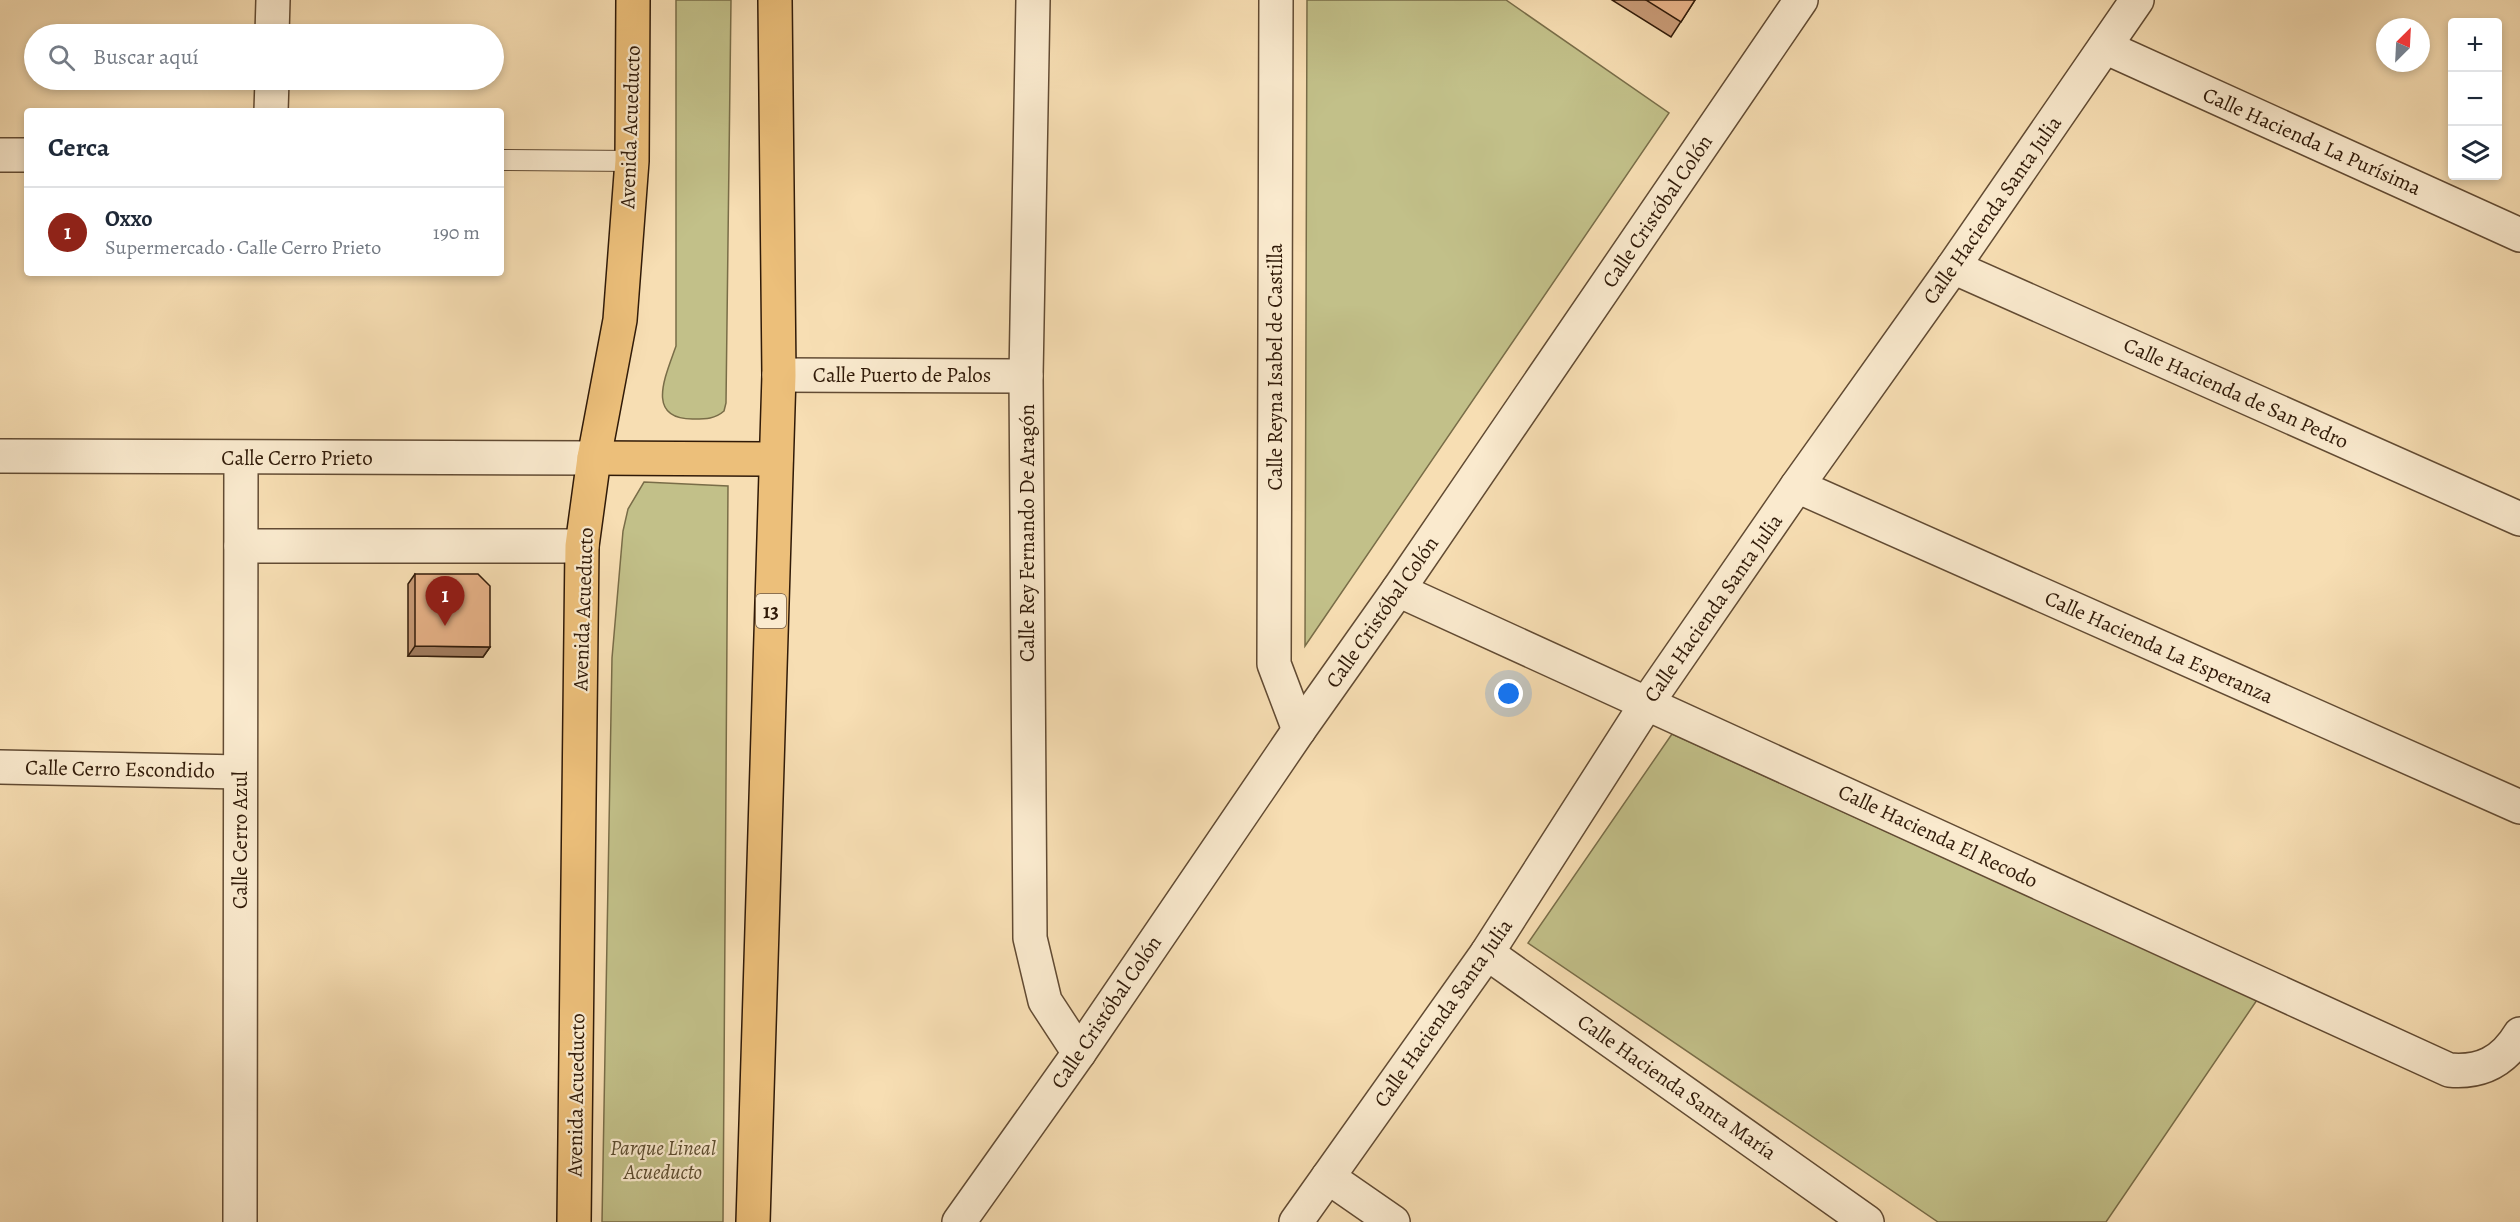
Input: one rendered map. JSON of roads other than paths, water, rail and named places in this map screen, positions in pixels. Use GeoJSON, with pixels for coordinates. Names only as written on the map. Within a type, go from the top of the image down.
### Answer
{"type":"FeatureCollection","features":[{"type":"Feature","properties":{"kind":"main road","name":"Avenida Acueducto"},"geometry":{"type":"LineString","coordinates":[[574,1222],[582,546],[594,458],[620,320],[632,161],[633,0]]}},
{"type":"Feature","properties":{"kind":"main road","name":"13"},"geometry":{"type":"LineString","coordinates":[[753,1222],[778,375],[775,0]]}},
{"type":"Feature","properties":{"kind":"main road"},"geometry":{"type":"LineString","coordinates":[[594,458],[776,459]]}},
{"type":"Feature","properties":{"kind":"street"},"geometry":{"type":"LineString","coordinates":[[272,24],[273,0]]}},
{"type":"Feature","properties":{"kind":"street","name":"Calle Rey Fernando De Aragón"},"geometry":{"type":"LineString","coordinates":[[1033,0],[1026,376],[1030,938],[1045,1000],[1079,1053]]}},
{"type":"Feature","properties":{"kind":"street","name":"Calle Reyna Isabel de Castilla"},"geometry":{"type":"LineString","coordinates":[[1276,0],[1274,664],[1299,730]]}},
{"type":"Feature","properties":{"kind":"street","name":"Calle Cristóbal Colón"},"geometry":{"type":"LineString","coordinates":[[959,1222],[1079,1053],[1801,0]]}},
{"type":"Feature","properties":{"kind":"street","name":"Calle Hacienda Santa Julia"},"geometry":{"type":"LineString","coordinates":[[1296,1222],[1487,953],[1647,703],[2137,0]]}},
{"type":"Feature","properties":{"kind":"street","name":"Calle Hacienda La Purísima"},"geometry":{"type":"LineString","coordinates":[[2105,47],[2520,235]]}},
{"type":"Feature","properties":{"kind":"street"},"geometry":{"type":"LineString","coordinates":[[271,108],[272,90]]}},
{"type":"Feature","properties":{"kind":"street"},"geometry":{"type":"LineString","coordinates":[[0,155],[24,155]]}},
{"type":"Feature","properties":{"kind":"street","name":"Calle Hacienda de San Pedro"},"geometry":{"type":"LineString","coordinates":[[1953,267],[2520,519]]}},
{"type":"Feature","properties":{"kind":"street","name":"Calle Puerto de Palos"},"geometry":{"type":"LineString","coordinates":[[778,375],[1026,376]]}},
{"type":"Feature","properties":{"kind":"street","name":"Calle Cerro Prieto"},"geometry":{"type":"LineString","coordinates":[[0,456],[594,458]]}},
{"type":"Feature","properties":{"kind":"street","name":"Calle Cerro Azul"},"geometry":{"type":"LineString","coordinates":[[240,1222],[241,458]]}},
{"type":"Feature","properties":{"kind":"street","name":"Calle Hacienda La Esperanza"},"geometry":{"type":"LineString","coordinates":[[1797,486],[2520,807]]}},
{"type":"Feature","properties":{"kind":"street"},"geometry":{"type":"LineString","coordinates":[[241,546],[582,546]]}},
{"type":"Feature","properties":{"kind":"street","name":"Calle Hacienda El Recodo"},"geometry":{"type":"LineString","coordinates":[[1398,590],[2449,1070],[2468,1071],[2481,1068],[2512,1048],[2520,1034]]}},
{"type":"Feature","properties":{"kind":"street","name":"Calle Cerro Escondido"},"geometry":{"type":"LineString","coordinates":[[0,767],[240,772]]}},
{"type":"Feature","properties":{"kind":"street","name":"Calle Hacienda Santa María"},"geometry":{"type":"LineString","coordinates":[[1487,953],[1867,1222]]}},
{"type":"Feature","properties":{"kind":"street"},"geometry":{"type":"LineString","coordinates":[[1328,1177],[1393,1222]]}},
{"type":"Feature","properties":{"kind":"lane"},"geometry":{"type":"LineString","coordinates":[[504,160],[632,161]]}},
{"type":"Feature","properties":{"kind":"place","name":"Oxxo"},"geometry":{"type":"Point","coordinates":[445,626]}},
{"type":"Feature","properties":{"kind":"park label","name":"Parque Lineal Acueducto"},"geometry":{"type":"Point","coordinates":[663,1160]}}]}
